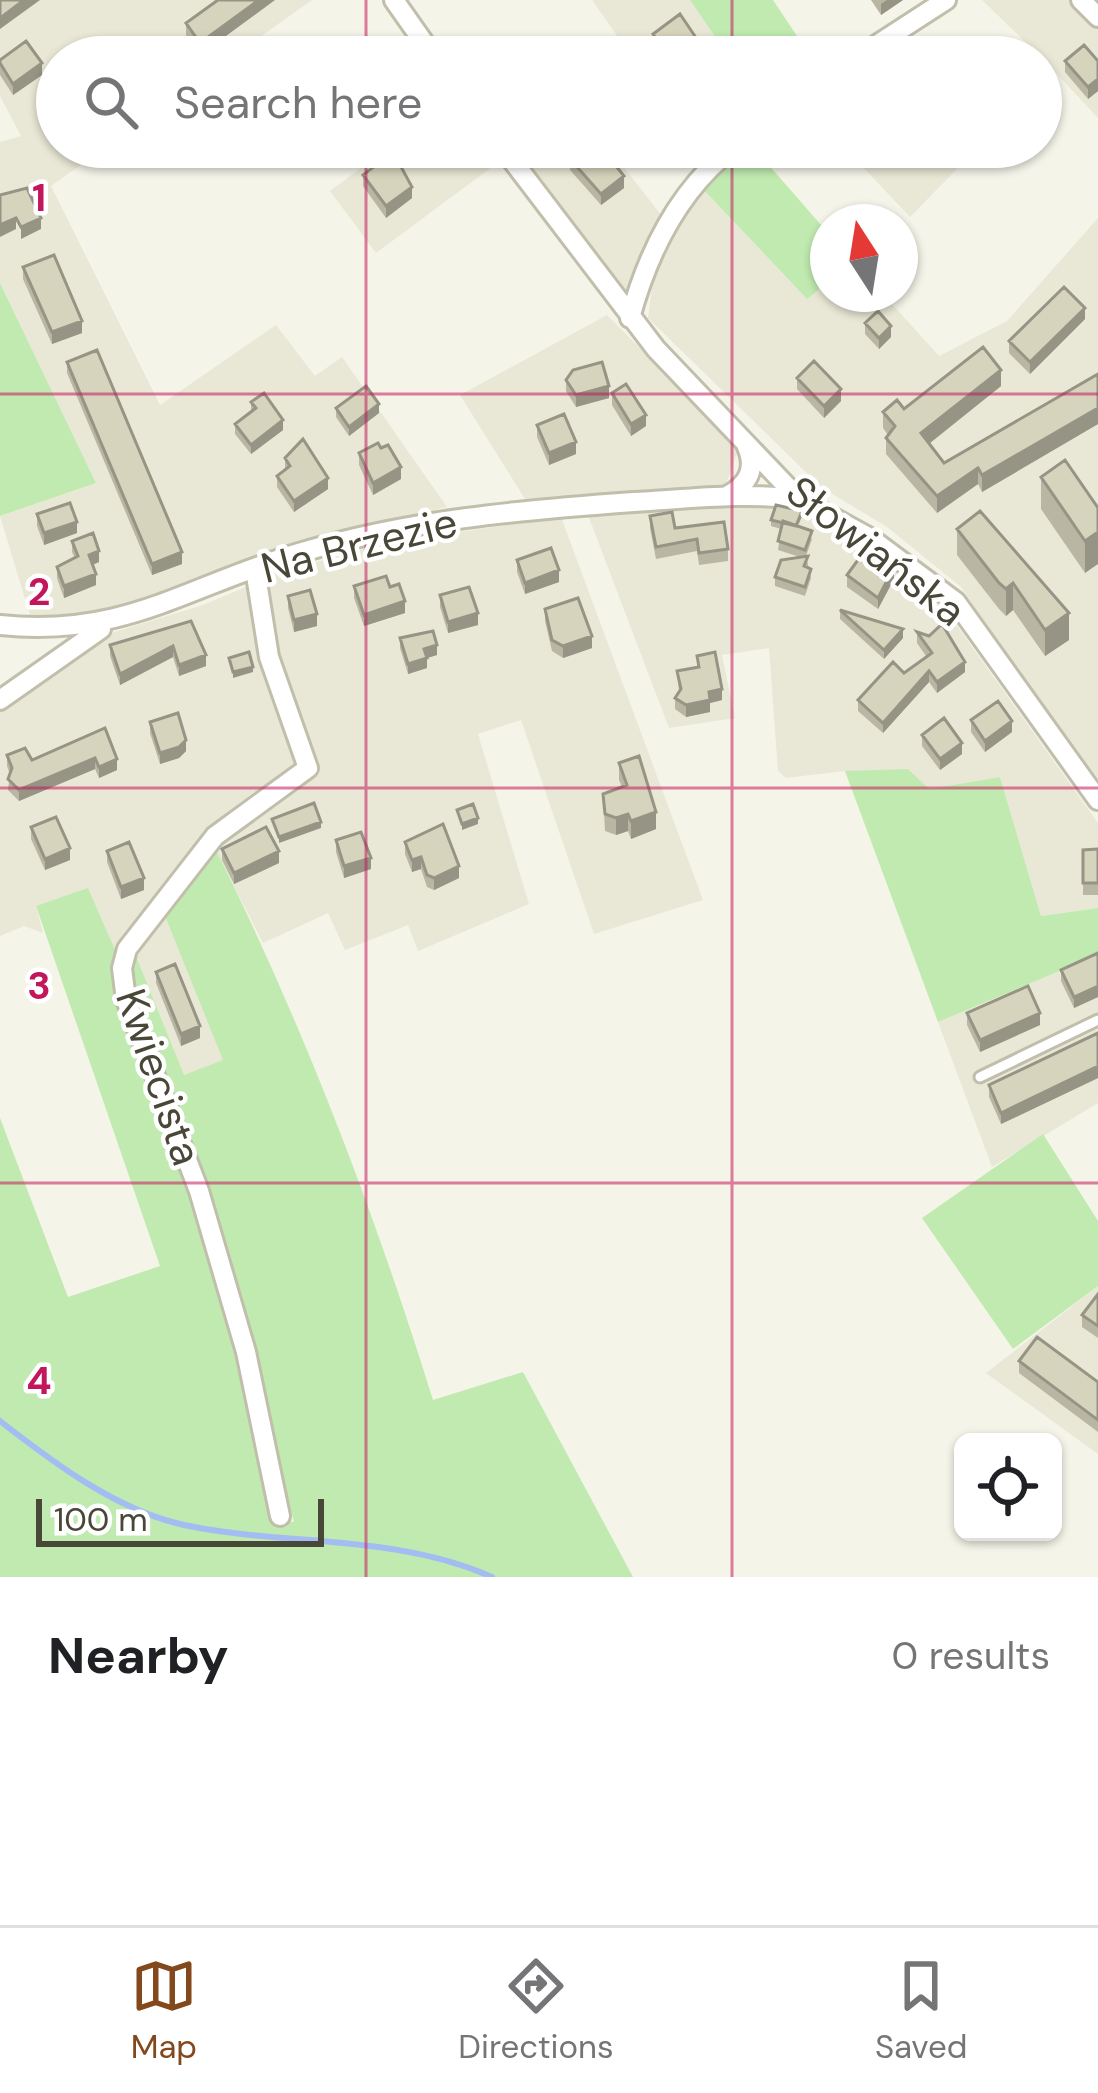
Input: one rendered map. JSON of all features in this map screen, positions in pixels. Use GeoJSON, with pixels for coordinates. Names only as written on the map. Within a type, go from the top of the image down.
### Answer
{"type":"FeatureCollection","features":[{"type":"Feature","properties":{"kind":"street"},"geometry":{"type":"LineString","coordinates":[[394,0],[419,36]]}},
{"type":"Feature","properties":{"kind":"street"},"geometry":{"type":"LineString","coordinates":[[1081,0],[1098,17]]}},
{"type":"Feature","properties":{"kind":"street"},"geometry":{"type":"LineString","coordinates":[[890,36],[943,1]]}},
{"type":"Feature","properties":{"kind":"street","name":"Słowiańska"},"geometry":{"type":"LineString","coordinates":[[518,168],[630,318],[799,499],[870,538],[956,602],[1098,800]]}},
{"type":"Feature","properties":{"kind":"street"},"geometry":{"type":"LineString","coordinates":[[630,318],[640,280],[679,207],[709,168]]}},
{"type":"Feature","properties":{"kind":"street"},"geometry":{"type":"LineString","coordinates":[[727,496],[744,486],[751,472],[745,441]]}},
{"type":"Feature","properties":{"kind":"street","name":"Na Brzezie"},"geometry":{"type":"LineString","coordinates":[[0,626],[57,631],[122,620],[255,569],[405,526],[546,508],[727,496],[799,499]]}},
{"type":"Feature","properties":{"kind":"street","name":"Kwiecista"},"geometry":{"type":"LineString","coordinates":[[255,569],[269,657],[308,768],[215,836],[127,949],[122,968],[126,1000],[200,1191],[240,1329],[280,1516]]}},
{"type":"Feature","properties":{"kind":"street"},"geometry":{"type":"LineString","coordinates":[[0,700],[88,634],[122,620]]}},
{"type":"Feature","properties":{"kind":"lane"},"geometry":{"type":"LineString","coordinates":[[980,1077],[1098,1021]]}},
{"type":"Feature","properties":{"kind":"shaded area"},"geometry":{"type":"Polygon","coordinates":[[[0,0],[312,0],[261,36],[36,36],[36,168],[76,168],[51,186],[160,405],[276,325],[315,376],[342,357],[447,507],[295,544],[108,616],[32,622],[0,516],[96,483],[0,283],[0,142],[21,136],[0,96],[0,0]]]}},
{"type":"Feature","properties":{"kind":"shaded area"},"geometry":{"type":"Polygon","coordinates":[[[592,0],[690,0],[715,36],[617,36],[592,0]]]}},
{"type":"Feature","properties":{"kind":"shaded area"},"geometry":{"type":"Polygon","coordinates":[[[982,0],[1098,0],[1098,118],[1062,79],[1062,36],[1019,36],[982,0]]]}},
{"type":"Feature","properties":{"kind":"shaded area"},"geometry":{"type":"Polygon","coordinates":[[[361,168],[491,168],[376,253],[330,191],[361,168]]]}},
{"type":"Feature","properties":{"kind":"shaded area"},"geometry":{"type":"Polygon","coordinates":[[[527,168],[624,168],[662,216],[633,292],[620,294],[527,168]]]}},
{"type":"Feature","properties":{"kind":"shaded area"},"geometry":{"type":"Polygon","coordinates":[[[864,168],[956,168],[918,209],[918,204],[898,204],[864,168]]]}},
{"type":"Feature","properties":{"kind":"shaded area"},"geometry":{"type":"Polygon","coordinates":[[[700,186],[806,298],[810,295],[810,312],[899,312],[939,356],[1007,321],[1098,218],[1098,791],[961,587],[887,527],[821,487],[648,318],[653,278],[700,186]]]}},
{"type":"Feature","properties":{"kind":"shaded area"},"geometry":{"type":"Polygon","coordinates":[[[607,315],[739,447],[725,487],[525,499],[460,395],[607,315]]]}},
{"type":"Feature","properties":{"kind":"shaded area"},"geometry":{"type":"Polygon","coordinates":[[[734,503],[802,509],[878,547],[940,602],[1098,823],[1098,908],[1041,916],[1000,777],[929,789],[845,771],[786,778],[778,771],[769,648],[722,655],[735,718],[669,728],[588,515],[734,503]]]}},
{"type":"Feature","properties":{"kind":"shaded area"},"geometry":{"type":"Polygon","coordinates":[[[561,517],[703,900],[594,934],[521,720],[478,734],[529,904],[418,951],[408,925],[345,950],[328,913],[263,943],[207,833],[116,952],[88,889],[36,906],[43,933],[24,926],[0,936],[0,691],[108,634],[203,605],[282,572],[380,544],[561,517]]]}},
{"type":"Feature","properties":{"kind":"shaded area"},"geometry":{"type":"Polygon","coordinates":[[[163,911],[224,1060],[184,1076],[134,951],[163,911]]]}},
{"type":"Feature","properties":{"kind":"shaded area"},"geometry":{"type":"Polygon","coordinates":[[[1098,955],[1098,1103],[992,1167],[938,1022],[1098,955]]]}},
{"type":"Feature","properties":{"kind":"shaded area"},"geometry":{"type":"Polygon","coordinates":[[[1098,1286],[1098,1454],[986,1373],[1098,1286]]]}},
{"type":"Feature","properties":{"kind":"green space"},"geometry":{"type":"Polygon","coordinates":[[[690,0],[773,0],[797,36],[715,36],[690,0]]]}},
{"type":"Feature","properties":{"kind":"green space"},"geometry":{"type":"Polygon","coordinates":[[[719,168],[771,168],[810,212],[807,299],[700,186],[719,168]]]}},
{"type":"Feature","properties":{"kind":"green space"},"geometry":{"type":"Polygon","coordinates":[[[0,283],[96,483],[0,516],[0,283]]]}},
{"type":"Feature","properties":{"kind":"green space"},"geometry":{"type":"Polygon","coordinates":[[[908,769],[929,789],[1000,777],[1041,916],[1098,908],[1098,955],[938,1022],[845,771],[908,769]]]}},
{"type":"Feature","properties":{"kind":"green space"},"geometry":{"type":"Polygon","coordinates":[[[213,844],[277,979],[334,1117],[433,1400],[523,1372],[633,1577],[0,1577],[0,1118],[68,1297],[160,1266],[36,906],[88,888],[116,952],[113,977],[194,1190],[243,1356],[272,1519],[294,1522],[214,1214],[132,1010],[127,972],[134,951],[184,1075],[223,1060],[163,911],[213,844]]]}},
{"type":"Feature","properties":{"kind":"green space"},"geometry":{"type":"Polygon","coordinates":[[[1043,1134],[1098,1221],[1098,1286],[1013,1349],[922,1218],[1043,1134]]]}},
{"type":"Feature","properties":{"kind":"building"},"geometry":{"type":"Polygon","coordinates":[[[0,0],[24,0],[0,18],[0,0]]]}},
{"type":"Feature","properties":{"kind":"building"},"geometry":{"type":"Polygon","coordinates":[[[218,0],[259,0],[210,36],[195,36],[186,23],[218,0]]]}},
{"type":"Feature","properties":{"kind":"building"},"geometry":{"type":"Polygon","coordinates":[[[680,14],[695,36],[654,36],[680,14]]]}},
{"type":"Feature","properties":{"kind":"building"},"geometry":{"type":"Polygon","coordinates":[[[26,41],[36,55],[36,67],[13,84],[0,60],[26,41]]]}},
{"type":"Feature","properties":{"kind":"building"},"geometry":{"type":"Polygon","coordinates":[[[1084,45],[1098,61],[1098,79],[1088,87],[1065,61],[1084,45]]]}},
{"type":"Feature","properties":{"kind":"building"},"geometry":{"type":"Polygon","coordinates":[[[372,168],[402,168],[412,187],[386,206],[363,175],[372,168]]]}},
{"type":"Feature","properties":{"kind":"building"},"geometry":{"type":"Polygon","coordinates":[[[578,168],[618,168],[624,176],[601,194],[578,168]]]}},
{"type":"Feature","properties":{"kind":"building"},"geometry":{"type":"Polygon","coordinates":[[[27,188],[41,218],[21,227],[16,218],[0,225],[0,195],[27,188]]]}},
{"type":"Feature","properties":{"kind":"building"},"geometry":{"type":"Polygon","coordinates":[[[54,255],[82,321],[52,332],[23,267],[54,255]]]}},
{"type":"Feature","properties":{"kind":"building"},"geometry":{"type":"Polygon","coordinates":[[[1064,287],[1085,308],[1030,362],[1009,341],[1064,287]]]}},
{"type":"Feature","properties":{"kind":"building"},"geometry":{"type":"Polygon","coordinates":[[[879,312],[891,326],[879,338],[865,323],[879,312]]]}},
{"type":"Feature","properties":{"kind":"building"},"geometry":{"type":"Polygon","coordinates":[[[983,347],[1001,370],[921,433],[944,463],[1098,374],[1098,408],[982,475],[978,468],[937,496],[886,438],[895,426],[883,412],[897,400],[904,409],[983,347]]]}},
{"type":"Feature","properties":{"kind":"building"},"geometry":{"type":"Polygon","coordinates":[[[97,350],[182,552],[152,564],[67,362],[97,350]]]}},
{"type":"Feature","properties":{"kind":"building"},"geometry":{"type":"Polygon","coordinates":[[[814,361],[841,389],[824,406],[797,378],[814,361]]]}},
{"type":"Feature","properties":{"kind":"building"},"geometry":{"type":"Polygon","coordinates":[[[602,362],[609,386],[576,395],[566,380],[573,370],[602,362]]]}},
{"type":"Feature","properties":{"kind":"building"},"geometry":{"type":"Polygon","coordinates":[[[626,384],[646,415],[631,424],[612,393],[626,384]]]}},
{"type":"Feature","properties":{"kind":"building"},"geometry":{"type":"Polygon","coordinates":[[[366,386],[379,404],[349,427],[336,408],[366,386]]]}},
{"type":"Feature","properties":{"kind":"building"},"geometry":{"type":"Polygon","coordinates":[[[264,393],[283,420],[251,445],[235,424],[256,408],[251,402],[264,393]]]}},
{"type":"Feature","properties":{"kind":"building"},"geometry":{"type":"Polygon","coordinates":[[[564,414],[576,442],[549,453],[537,425],[564,414]]]}},
{"type":"Feature","properties":{"kind":"building"},"geometry":{"type":"Polygon","coordinates":[[[303,439],[328,478],[294,501],[277,476],[290,466],[285,458],[303,439]]]}},
{"type":"Feature","properties":{"kind":"building"},"geometry":{"type":"Polygon","coordinates":[[[378,443],[381,448],[388,445],[401,467],[373,483],[359,453],[378,443]]]}},
{"type":"Feature","properties":{"kind":"building"},"geometry":{"type":"Polygon","coordinates":[[[1065,460],[1098,508],[1098,532],[1085,541],[1041,477],[1065,460]]]}},
{"type":"Feature","properties":{"kind":"building"},"geometry":{"type":"Polygon","coordinates":[[[70,503],[77,522],[44,533],[37,514],[70,503]]]}},
{"type":"Feature","properties":{"kind":"building"},"geometry":{"type":"Polygon","coordinates":[[[776,505],[802,511],[796,526],[771,520],[776,505]]]}},
{"type":"Feature","properties":{"kind":"building"},"geometry":{"type":"Polygon","coordinates":[[[980,511],[1069,613],[1045,630],[1013,583],[1006,589],[999,583],[957,529],[980,511]]]}},
{"type":"Feature","properties":{"kind":"building"},"geometry":{"type":"Polygon","coordinates":[[[672,512],[675,528],[724,522],[728,549],[699,553],[697,539],[656,547],[650,516],[672,512]]]}},
{"type":"Feature","properties":{"kind":"building"},"geometry":{"type":"Polygon","coordinates":[[[783,521],[812,531],[805,550],[778,541],[783,521]]]}},
{"type":"Feature","properties":{"kind":"building"},"geometry":{"type":"Polygon","coordinates":[[[93,533],[99,551],[89,555],[96,574],[64,586],[57,567],[78,556],[72,541],[93,533]]]}},
{"type":"Feature","properties":{"kind":"building"},"geometry":{"type":"Polygon","coordinates":[[[551,548],[559,570],[525,583],[517,560],[551,548]]]}},
{"type":"Feature","properties":{"kind":"building"},"geometry":{"type":"Polygon","coordinates":[[[874,553],[894,567],[878,598],[847,575],[860,557],[867,562],[874,553]]]}},
{"type":"Feature","properties":{"kind":"building"},"geometry":{"type":"Polygon","coordinates":[[[808,556],[804,566],[811,569],[805,587],[775,577],[781,560],[808,556]]]}},
{"type":"Feature","properties":{"kind":"building"},"geometry":{"type":"Polygon","coordinates":[[[386,576],[390,587],[399,584],[405,601],[364,615],[354,586],[386,576]]]}},
{"type":"Feature","properties":{"kind":"building"},"geometry":{"type":"Polygon","coordinates":[[[469,587],[478,613],[448,622],[440,595],[469,587]]]}},
{"type":"Feature","properties":{"kind":"building"},"geometry":{"type":"Polygon","coordinates":[[[310,590],[317,614],[294,620],[288,596],[310,590]]]}},
{"type":"Feature","properties":{"kind":"building"},"geometry":{"type":"Polygon","coordinates":[[[578,598],[592,636],[563,646],[552,640],[545,609],[578,598]]]}},
{"type":"Feature","properties":{"kind":"building"},"geometry":{"type":"Polygon","coordinates":[[[840,610],[903,629],[884,650],[840,610]]]}},
{"type":"Feature","properties":{"kind":"building"},"geometry":{"type":"Polygon","coordinates":[[[191,621],[206,655],[179,665],[173,646],[120,674],[110,645],[191,621]]]}},
{"type":"Feature","properties":{"kind":"building"},"geometry":{"type":"Polygon","coordinates":[[[942,624],[965,662],[937,682],[929,671],[883,723],[858,700],[893,662],[904,673],[932,653],[917,632],[929,636],[942,624]]]}},
{"type":"Feature","properties":{"kind":"building"},"geometry":{"type":"Polygon","coordinates":[[[433,631],[437,645],[424,649],[427,658],[408,664],[400,638],[433,631]]]}},
{"type":"Feature","properties":{"kind":"building"},"geometry":{"type":"Polygon","coordinates":[[[249,652],[253,667],[233,672],[229,658],[249,652]]]}},
{"type":"Feature","properties":{"kind":"building"},"geometry":{"type":"Polygon","coordinates":[[[715,652],[722,689],[709,692],[710,700],[686,705],[675,698],[681,689],[677,671],[699,667],[697,656],[715,652]]]}},
{"type":"Feature","properties":{"kind":"building"},"geometry":{"type":"Polygon","coordinates":[[[998,701],[1012,721],[985,741],[971,720],[998,701]]]}},
{"type":"Feature","properties":{"kind":"building"},"geometry":{"type":"Polygon","coordinates":[[[178,713],[186,740],[160,753],[150,722],[178,713]]]}},
{"type":"Feature","properties":{"kind":"building"},"geometry":{"type":"Polygon","coordinates":[[[944,718],[962,743],[940,759],[922,735],[944,718]]]}},
{"type":"Feature","properties":{"kind":"building"},"geometry":{"type":"Polygon","coordinates":[[[105,728],[117,759],[99,767],[95,758],[19,790],[8,779],[12,768],[7,755],[25,748],[32,760],[105,728]]]}},
{"type":"Feature","properties":{"kind":"building"},"geometry":{"type":"Polygon","coordinates":[[[639,756],[656,812],[631,821],[628,814],[616,818],[605,814],[603,794],[627,785],[619,763],[639,756]]]}},
{"type":"Feature","properties":{"kind":"building"},"geometry":{"type":"Polygon","coordinates":[[[314,803],[321,822],[279,837],[272,819],[314,803]]]}},
{"type":"Feature","properties":{"kind":"building"},"geometry":{"type":"Polygon","coordinates":[[[473,804],[478,818],[462,824],[457,810],[473,804]]]}},
{"type":"Feature","properties":{"kind":"building"},"geometry":{"type":"Polygon","coordinates":[[[56,817],[70,848],[45,859],[31,827],[56,817]]]}},
{"type":"Feature","properties":{"kind":"building"},"geometry":{"type":"Polygon","coordinates":[[[443,824],[459,866],[434,878],[427,875],[421,857],[412,860],[405,842],[443,824]]]}},
{"type":"Feature","properties":{"kind":"building"},"geometry":{"type":"Polygon","coordinates":[[[266,827],[279,851],[234,873],[222,849],[266,827]]]}},
{"type":"Feature","properties":{"kind":"building"},"geometry":{"type":"Polygon","coordinates":[[[361,832],[371,858],[344,866],[336,840],[361,832]]]}},
{"type":"Feature","properties":{"kind":"building"},"geometry":{"type":"Polygon","coordinates":[[[129,842],[144,878],[121,887],[107,851],[129,842]]]}},
{"type":"Feature","properties":{"kind":"building"},"geometry":{"type":"Polygon","coordinates":[[[1098,849],[1098,883],[1083,883],[1083,850],[1098,849]]]}},
{"type":"Feature","properties":{"kind":"building"},"geometry":{"type":"Polygon","coordinates":[[[1098,953],[1098,986],[1074,997],[1061,970],[1098,953]]]}},
{"type":"Feature","properties":{"kind":"building"},"geometry":{"type":"Polygon","coordinates":[[[175,964],[200,1026],[181,1034],[156,972],[175,964]]]}},
{"type":"Feature","properties":{"kind":"building"},"geometry":{"type":"Polygon","coordinates":[[[1028,986],[1040,1013],[980,1040],[967,1013],[1028,986]]]}},
{"type":"Feature","properties":{"kind":"building"},"geometry":{"type":"Polygon","coordinates":[[[1098,1033],[1098,1066],[1001,1113],[989,1085],[1098,1033]]]}},
{"type":"Feature","properties":{"kind":"building"},"geometry":{"type":"Polygon","coordinates":[[[1098,1294],[1098,1326],[1082,1315],[1098,1294]]]}},
{"type":"Feature","properties":{"kind":"building"},"geometry":{"type":"Polygon","coordinates":[[[1037,1337],[1098,1382],[1098,1420],[1019,1361],[1037,1337]]]}},
{"type":"Feature","properties":{"kind":"waterway"},"geometry":{"type":"LineString","coordinates":[[0,1421],[87,1483],[159,1518],[222,1531],[379,1547],[455,1563],[492,1577]]}}]}
